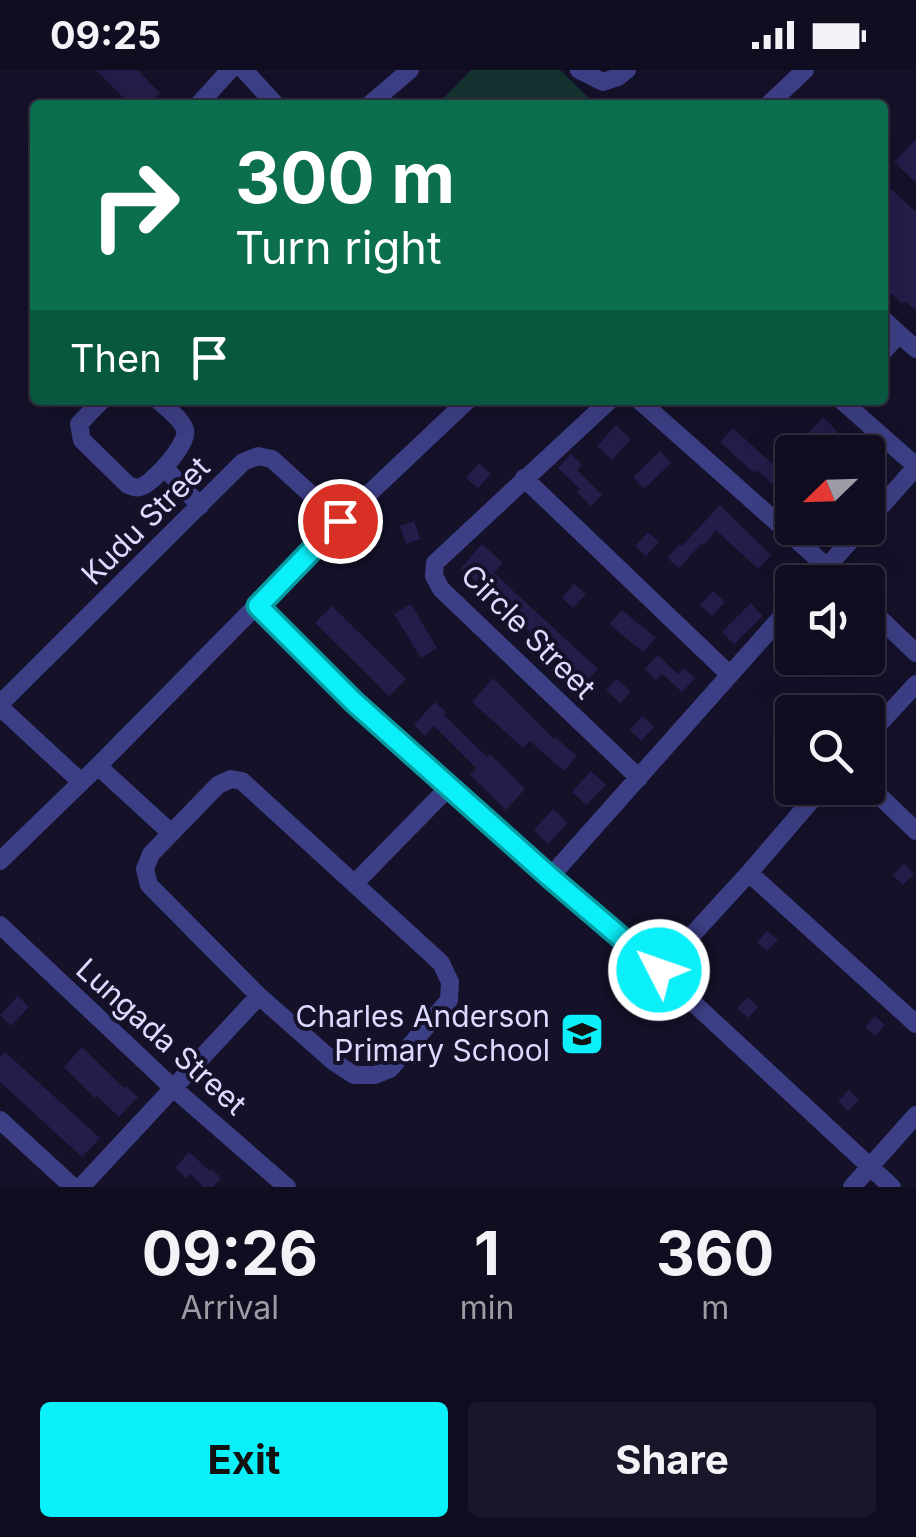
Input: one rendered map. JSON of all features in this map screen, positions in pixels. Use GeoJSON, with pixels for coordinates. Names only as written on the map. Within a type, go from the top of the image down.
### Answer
{"type":"FeatureCollection","features":[{"type":"Feature","properties":{"kind":"street"},"geometry":{"type":"LineString","coordinates":[[203,100],[230,70]]}},
{"type":"Feature","properties":{"kind":"street"},"geometry":{"type":"LineString","coordinates":[[244,70],[271,100]]}},
{"type":"Feature","properties":{"kind":"street"},"geometry":{"type":"LineString","coordinates":[[375,100],[410,70]]}},
{"type":"Feature","properties":{"kind":"street"},"geometry":{"type":"LineString","coordinates":[[579,70],[603,82],[627,70]]}},
{"type":"Feature","properties":{"kind":"street"},"geometry":{"type":"LineString","coordinates":[[773,100],[804,70]]}},
{"type":"Feature","properties":{"kind":"street"},"geometry":{"type":"LineString","coordinates":[[888,324],[916,349]]}},
{"type":"Feature","properties":{"kind":"street"},"geometry":{"type":"LineString","coordinates":[[888,346],[899,334]]}},
{"type":"Feature","properties":{"kind":"street"},"geometry":{"type":"LineString","coordinates":[[97,405],[79,424],[82,440],[134,487],[142,486],[164,468],[185,439],[182,424],[163,405]]}},
{"type":"Feature","properties":{"kind":"street"},"geometry":{"type":"LineString","coordinates":[[0,861],[340,521],[463,405]]}},
{"type":"Feature","properties":{"kind":"street","name":"Circle Street"},"geometry":{"type":"LineString","coordinates":[[604,405],[435,563],[434,576],[441,590],[639,778]]}},
{"type":"Feature","properties":{"kind":"street"},"geometry":{"type":"LineString","coordinates":[[645,405],[827,565]]}},
{"type":"Feature","properties":{"kind":"street"},"geometry":{"type":"LineString","coordinates":[[847,405],[916,466],[885,502]]}},
{"type":"Feature","properties":{"kind":"street","name":"Kudu Street"},"geometry":{"type":"LineString","coordinates":[[0,706],[243,462],[258,456],[272,458],[340,521]]}},
{"type":"Feature","properties":{"kind":"street"},"geometry":{"type":"LineString","coordinates":[[164,468],[200,506]]}},
{"type":"Feature","properties":{"kind":"street"},"geometry":{"type":"LineString","coordinates":[[524,478],[730,675]]}},
{"type":"Feature","properties":{"kind":"street"},"geometry":{"type":"LineString","coordinates":[[829,565],[847,545]]}},
{"type":"Feature","properties":{"kind":"street"},"geometry":{"type":"LineString","coordinates":[[258,606],[354,702],[659,970],[892,1187]]}},
{"type":"Feature","properties":{"kind":"street"},"geometry":{"type":"LineString","coordinates":[[885,623],[916,653]]}},
{"type":"Feature","properties":{"kind":"street"},"geometry":{"type":"LineString","coordinates":[[550,877],[775,624]]}},
{"type":"Feature","properties":{"kind":"street"},"geometry":{"type":"LineString","coordinates":[[885,718],[916,684]]}},
{"type":"Feature","properties":{"kind":"street"},"geometry":{"type":"LineString","coordinates":[[0,706],[81,782]]}},
{"type":"Feature","properties":{"kind":"street"},"geometry":{"type":"LineString","coordinates":[[98,766],[170,834]]}},
{"type":"Feature","properties":{"kind":"street"},"geometry":{"type":"LineString","coordinates":[[231,779],[242,781],[440,963],[450,982],[450,1000],[390,1069],[375,1075],[354,1074],[334,1062],[258,996],[148,885],[145,869],[151,854],[170,834],[218,785],[231,779]]}},
{"type":"Feature","properties":{"kind":"street"},"geometry":{"type":"LineString","coordinates":[[355,883],[450,786]]}},
{"type":"Feature","properties":{"kind":"street"},"geometry":{"type":"LineString","coordinates":[[885,801],[916,831]]}},
{"type":"Feature","properties":{"kind":"street"},"geometry":{"type":"LineString","coordinates":[[659,970],[807,805]]}},
{"type":"Feature","properties":{"kind":"street"},"geometry":{"type":"LineString","coordinates":[[749,873],[916,1024]]}},
{"type":"Feature","properties":{"kind":"street","name":"Lungada Street"},"geometry":{"type":"LineString","coordinates":[[0,925],[172,1087],[287,1187]]}},
{"type":"Feature","properties":{"kind":"street"},"geometry":{"type":"LineString","coordinates":[[81,1187],[258,996]]}},
{"type":"Feature","properties":{"kind":"street"},"geometry":{"type":"LineString","coordinates":[[852,1187],[916,1115]]}},
{"type":"Feature","properties":{"kind":"street"},"geometry":{"type":"LineString","coordinates":[[0,1120],[74,1187]]}},
{"type":"Feature","properties":{"kind":"green space"},"geometry":{"type":"Polygon","coordinates":[[[471,70],[560,70],[591,100],[442,100],[471,70]]]}},
{"type":"Feature","properties":{"kind":"building"},"geometry":{"type":"Polygon","coordinates":[[[96,70],[138,70],[160,93],[153,100],[126,100],[96,70]]]}},
{"type":"Feature","properties":{"kind":"building"},"geometry":{"type":"Polygon","coordinates":[[[916,139],[916,183],[894,162],[916,139]]]}},
{"type":"Feature","properties":{"kind":"building"},"geometry":{"type":"Polygon","coordinates":[[[888,186],[916,212],[916,311],[905,301],[902,304],[888,291],[888,186]]]}},
{"type":"Feature","properties":{"kind":"building"},"geometry":{"type":"Polygon","coordinates":[[[823,417],[839,435],[807,435],[823,417]]]}},
{"type":"Feature","properties":{"kind":"building"},"geometry":{"type":"Polygon","coordinates":[[[616,425],[631,439],[612,460],[597,446],[616,425]]]}},
{"type":"Feature","properties":{"kind":"building"},"geometry":{"type":"Polygon","coordinates":[[[733,428],[775,466],[775,486],[757,470],[754,473],[720,442],[733,428]]]}},
{"type":"Feature","properties":{"kind":"building"},"geometry":{"type":"Polygon","coordinates":[[[660,451],[671,463],[644,489],[633,477],[660,451]]]}},
{"type":"Feature","properties":{"kind":"building"},"geometry":{"type":"Polygon","coordinates":[[[571,454],[582,465],[577,470],[602,495],[591,506],[558,468],[571,454]]]}},
{"type":"Feature","properties":{"kind":"building"},"geometry":{"type":"Polygon","coordinates":[[[479,463],[491,474],[478,488],[466,478],[479,463]]]}},
{"type":"Feature","properties":{"kind":"building"},"geometry":{"type":"Polygon","coordinates":[[[720,505],[771,555],[758,569],[716,530],[679,568],[667,558],[720,505]]]}},
{"type":"Feature","properties":{"kind":"building"},"geometry":{"type":"Polygon","coordinates":[[[414,521],[420,539],[406,544],[400,526],[414,521]]]}},
{"type":"Feature","properties":{"kind":"building"},"geometry":{"type":"Polygon","coordinates":[[[648,532],[659,542],[646,556],[635,546],[648,532]]]}},
{"type":"Feature","properties":{"kind":"building"},"geometry":{"type":"Polygon","coordinates":[[[482,544],[503,563],[494,573],[598,669],[585,683],[461,568],[482,544]]]}},
{"type":"Feature","properties":{"kind":"building"},"geometry":{"type":"Polygon","coordinates":[[[574,584],[586,594],[573,608],[562,598],[574,584]]]}},
{"type":"Feature","properties":{"kind":"building"},"geometry":{"type":"Polygon","coordinates":[[[713,591],[725,602],[712,616],[700,605],[713,591]]]}},
{"type":"Feature","properties":{"kind":"building"},"geometry":{"type":"Polygon","coordinates":[[[751,603],[763,616],[734,644],[722,632],[751,603]]]}},
{"type":"Feature","properties":{"kind":"building"},"geometry":{"type":"Polygon","coordinates":[[[411,604],[437,648],[421,658],[394,614],[411,604]]]}},
{"type":"Feature","properties":{"kind":"building"},"geometry":{"type":"Polygon","coordinates":[[[332,606],[406,679],[389,696],[315,623],[332,606]]]}},
{"type":"Feature","properties":{"kind":"building"},"geometry":{"type":"Polygon","coordinates":[[[622,610],[656,638],[643,652],[609,624],[622,610]]]}},
{"type":"Feature","properties":{"kind":"building"},"geometry":{"type":"Polygon","coordinates":[[[658,655],[678,674],[684,668],[695,678],[682,692],[662,674],[656,680],[645,669],[658,655]]]}},
{"type":"Feature","properties":{"kind":"building"},"geometry":{"type":"Polygon","coordinates":[[[493,678],[554,739],[577,756],[564,771],[530,741],[523,748],[472,702],[493,678]]]}},
{"type":"Feature","properties":{"kind":"building"},"geometry":{"type":"Polygon","coordinates":[[[617,679],[631,692],[620,703],[606,690],[617,679]]]}},
{"type":"Feature","properties":{"kind":"building"},"geometry":{"type":"Polygon","coordinates":[[[435,702],[487,757],[490,754],[525,789],[506,810],[470,775],[476,768],[434,726],[425,736],[414,725],[435,702]]]}},
{"type":"Feature","properties":{"kind":"building"},"geometry":{"type":"Polygon","coordinates":[[[642,716],[654,727],[641,741],[630,730],[642,716]]]}},
{"type":"Feature","properties":{"kind":"building"},"geometry":{"type":"Polygon","coordinates":[[[591,771],[606,785],[586,805],[572,792],[591,771]]]}},
{"type":"Feature","properties":{"kind":"building"},"geometry":{"type":"Polygon","coordinates":[[[553,809],[568,823],[548,844],[534,830],[553,809]]]}},
{"type":"Feature","properties":{"kind":"building"},"geometry":{"type":"Polygon","coordinates":[[[904,864],[914,874],[903,885],[893,875],[904,864]]]}},
{"type":"Feature","properties":{"kind":"building"},"geometry":{"type":"Polygon","coordinates":[[[767,931],[778,940],[767,951],[757,942],[767,931]]]}},
{"type":"Feature","properties":{"kind":"building"},"geometry":{"type":"Polygon","coordinates":[[[18,996],[29,1007],[11,1026],[0,1015],[18,996]]]}},
{"type":"Feature","properties":{"kind":"building"},"geometry":{"type":"Polygon","coordinates":[[[748,997],[758,1007],[748,1018],[737,1008],[748,997]]]}},
{"type":"Feature","properties":{"kind":"building"},"geometry":{"type":"Polygon","coordinates":[[[875,1016],[885,1025],[875,1036],[865,1027],[875,1016]]]}},
{"type":"Feature","properties":{"kind":"building"},"geometry":{"type":"Polygon","coordinates":[[[82,1047],[138,1097],[119,1117],[64,1067],[82,1047]]]}},
{"type":"Feature","properties":{"kind":"building"},"geometry":{"type":"Polygon","coordinates":[[[5,1052],[100,1138],[82,1157],[0,1082],[0,1057],[5,1052]]]}},
{"type":"Feature","properties":{"kind":"building"},"geometry":{"type":"Polygon","coordinates":[[[849,1090],[859,1100],[848,1111],[838,1101],[849,1090]]]}},
{"type":"Feature","properties":{"kind":"building"},"geometry":{"type":"Polygon","coordinates":[[[189,1152],[221,1178],[213,1187],[204,1187],[190,1174],[186,1178],[175,1168],[189,1152]]]}},
{"type":"Feature","properties":{"kind":"place","name":"Charles Anderson Primary School"},"geometry":{"type":"Point","coordinates":[582,1034]}},
{"type":"Feature","properties":{"kind":"route"},"geometry":{"type":"LineString","coordinates":[[340,521],[258,606],[354,702],[659,970]]}}]}
